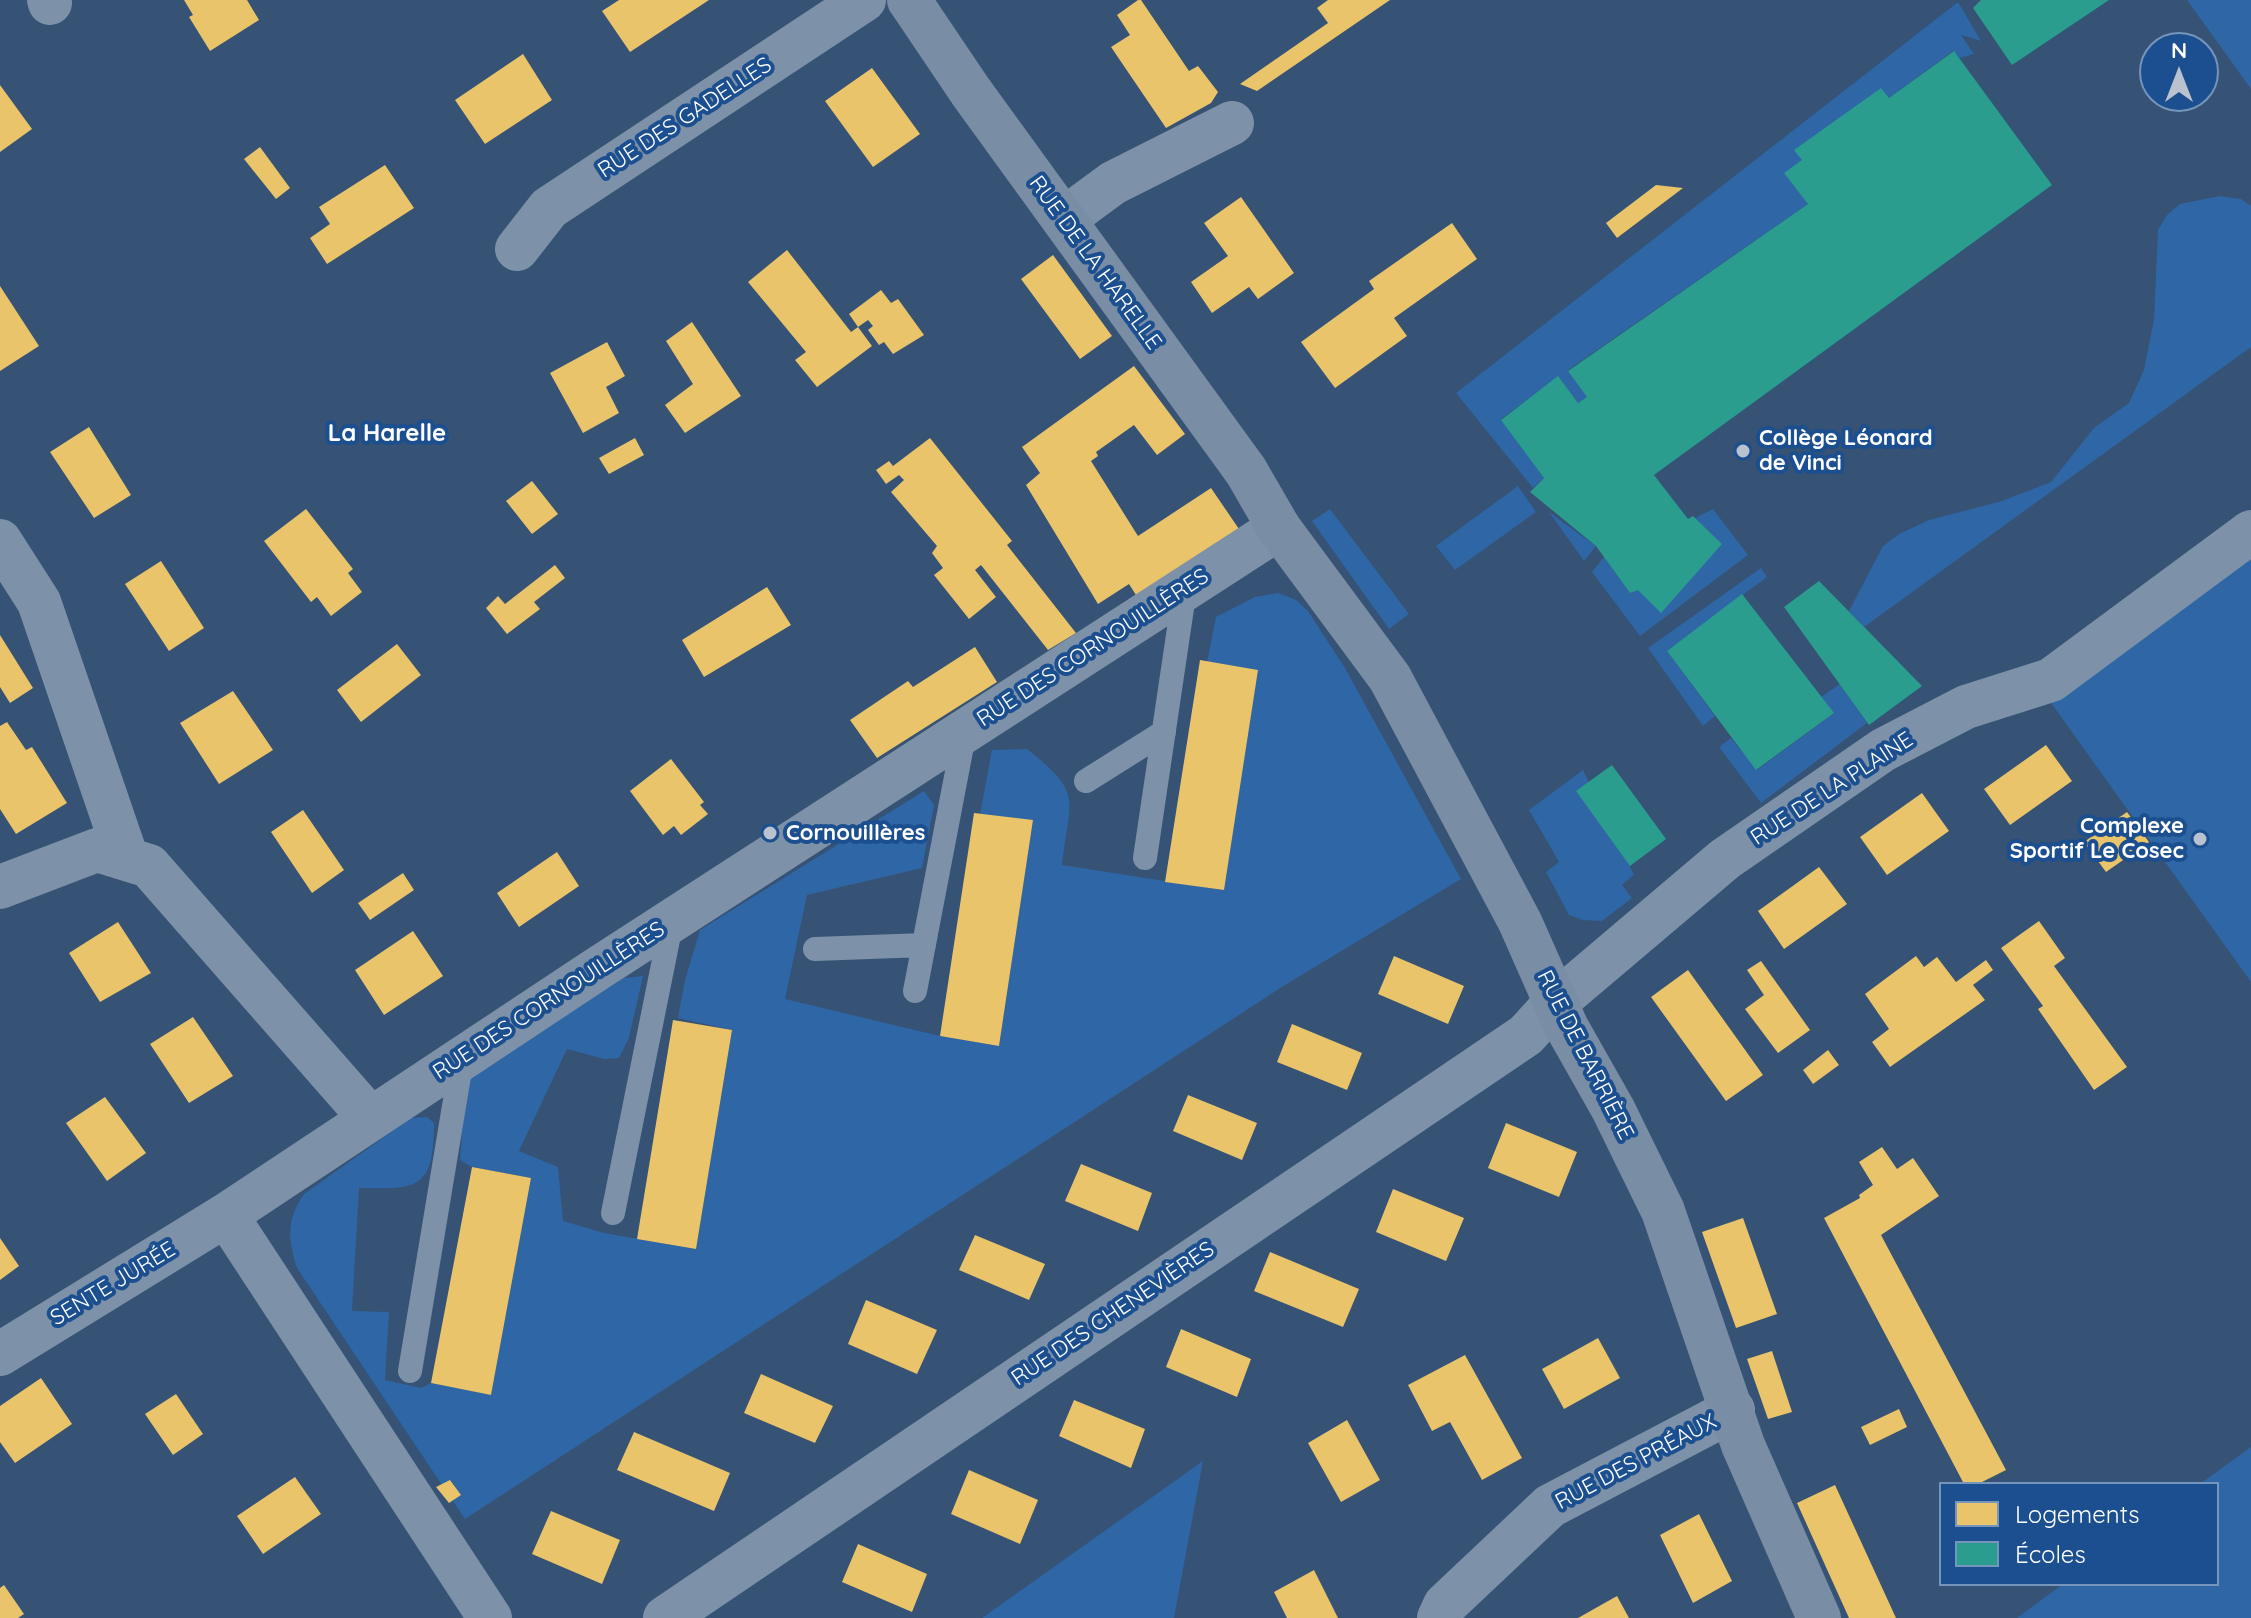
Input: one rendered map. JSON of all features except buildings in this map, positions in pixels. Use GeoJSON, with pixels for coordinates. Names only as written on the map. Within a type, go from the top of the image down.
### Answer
{"type":"FeatureCollection","features":[{"type":"Feature","properties":{"kind":"street","name":"RUE DES GADELLES"},"geometry":{"type":"LineString","coordinates":[[517,249],[549,208],[864,0]]}},
{"type":"Feature","properties":{"kind":"street","name":"RUE DE LA HARELLE"},"geometry":{"type":"LineString","coordinates":[[909,0],[1246,471],[1279,528]]}},
{"type":"Feature","properties":{"kind":"street"},"geometry":{"type":"LineString","coordinates":[[1064,219],[1113,183],[1232,123]]}},
{"type":"Feature","properties":{"kind":"street","name":"RUE DES CORNOUILLÈRES"},"geometry":{"type":"LineString","coordinates":[[226,1215],[672,920],[1279,528]]}},
{"type":"Feature","properties":{"kind":"street","name":"RUE DE BARRIÈRE"},"geometry":{"type":"LineString","coordinates":[[1279,528],[1390,678],[1520,922],[1555,1003],[1663,1211],[1747,1456],[1819,1618]]}},
{"type":"Feature","properties":{"kind":"street","name":"RUE DE LA PLAINE"},"geometry":{"type":"LineString","coordinates":[[1555,1003],[1725,859],[1883,750],[1966,707],[2051,680],[2251,532]]}},
{"type":"Feature","properties":{"kind":"street"},"geometry":{"type":"LineString","coordinates":[[0,541],[39,602],[127,859]]}},
{"type":"Feature","properties":{"kind":"street"},"geometry":{"type":"LineString","coordinates":[[0,888],[97,850],[149,866],[370,1118]]}},
{"type":"Feature","properties":{"kind":"street","name":"RUE DES CHENEVIÈRES"},"geometry":{"type":"LineString","coordinates":[[665,1618],[1526,1035],[1555,1003]]}},
{"type":"Feature","properties":{"kind":"street"},"geometry":{"type":"LineString","coordinates":[[226,1215],[490,1618]]}},
{"type":"Feature","properties":{"kind":"street","name":"SENTE JURÉE"},"geometry":{"type":"LineString","coordinates":[[0,1354],[226,1215]]}},
{"type":"Feature","properties":{"kind":"street","name":"RUE DES PRÉAUX"},"geometry":{"type":"LineString","coordinates":[[1439,1618],[1445,1605],[1550,1506],[1733,1410]]}},
{"type":"Feature","properties":{"kind":"lane"},"geometry":{"type":"LineString","coordinates":[[1145,858],[1185,588]]}},
{"type":"Feature","properties":{"kind":"lane"},"geometry":{"type":"LineString","coordinates":[[915,991],[965,730]]}},
{"type":"Feature","properties":{"kind":"lane"},"geometry":{"type":"LineString","coordinates":[[1086,781],[1164,732]]}},
{"type":"Feature","properties":{"kind":"lane"},"geometry":{"type":"LineString","coordinates":[[613,1213],[672,920]]}},
{"type":"Feature","properties":{"kind":"lane"},"geometry":{"type":"LineString","coordinates":[[815,949],[924,945]]}},
{"type":"Feature","properties":{"kind":"lane"},"geometry":{"type":"LineString","coordinates":[[410,1371],[462,1058]]}},
{"type":"Feature","properties":{"kind":"shaded area"},"geometry":{"type":"Polygon","coordinates":[[[2187,0],[2251,0],[2251,89],[2219,44],[2219,32],[2210,32],[2187,0]]]}},
{"type":"Feature","properties":{"kind":"shaded area"},"geometry":{"type":"Polygon","coordinates":[[[1958,2],[1981,41],[1961,35],[1974,54],[1960,58],[1953,51],[1889,98],[1881,89],[1802,160],[1808,204],[1568,370],[1587,397],[1578,403],[1558,377],[1501,419],[1544,478],[1533,488],[1456,393],[1958,2]]]}},
{"type":"Feature","properties":{"kind":"shaded area"},"geometry":{"type":"Polygon","coordinates":[[[2220,196],[2241,199],[2251,206],[2251,347],[1864,627],[1849,611],[1883,546],[1899,534],[1929,520],[2002,501],[2051,482],[2094,428],[2129,403],[2144,370],[2154,319],[2158,230],[2167,215],[2180,204],[2220,196]]]}},
{"type":"Feature","properties":{"kind":"shaded area"},"geometry":{"type":"Polygon","coordinates":[[[1518,486],[1536,512],[1455,570],[1436,546],[1518,486]]]}},
{"type":"Feature","properties":{"kind":"shaded area"},"geometry":{"type":"Polygon","coordinates":[[[1330,509],[1409,614],[1389,629],[1312,521],[1330,509]]]}},
{"type":"Feature","properties":{"kind":"shaded area"},"geometry":{"type":"Polygon","coordinates":[[[1713,509],[1748,555],[1640,636],[1592,572],[1604,557],[1630,593],[1705,561],[1722,544],[1695,518],[1713,509]]]}},
{"type":"Feature","properties":{"kind":"shaded area"},"geometry":{"type":"Polygon","coordinates":[[[1549,512],[1596,546],[1584,561],[1549,512]]]}},
{"type":"Feature","properties":{"kind":"shaded area","name":"Complexe Sportif Le Cosec"},"geometry":{"type":"Polygon","coordinates":[[[2251,557],[2251,982],[2049,700],[2251,557]]]}},
{"type":"Feature","properties":{"kind":"shaded area"},"geometry":{"type":"Polygon","coordinates":[[[1761,568],[1767,577],[1667,651],[1715,716],[1703,726],[1648,648],[1761,568]]]}},
{"type":"Feature","properties":{"kind":"shaded area"},"geometry":{"type":"Polygon","coordinates":[[[1278,593],[1296,600],[1308,611],[1345,668],[1461,879],[1285,985],[465,1519],[453,1501],[460,1495],[451,1480],[442,1485],[297,1268],[290,1230],[294,1212],[304,1194],[411,1118],[427,1117],[434,1123],[430,1162],[418,1181],[395,1188],[359,1188],[352,1311],[389,1312],[385,1380],[421,1388],[431,1383],[491,1395],[531,1178],[472,1167],[460,1160],[466,1077],[624,978],[643,976],[629,1038],[619,1058],[604,1059],[567,1049],[519,1151],[558,1167],[563,1221],[604,1233],[696,1249],[732,1030],[678,1018],[685,980],[700,930],[924,791],[934,805],[922,868],[807,895],[785,999],[940,1036],[999,1046],[1033,821],[980,814],[992,750],[1027,749],[1058,777],[1065,788],[1069,811],[1062,865],[1223,890],[1258,670],[1207,662],[1216,617],[1255,597],[1278,593]]]}},
{"type":"Feature","properties":{"kind":"shaded area"},"geometry":{"type":"Polygon","coordinates":[[[1840,684],[1867,723],[1761,803],[1719,747],[1731,738],[1757,770],[1833,714],[1821,697],[1840,684]]]}},
{"type":"Feature","properties":{"kind":"shaded area"},"geometry":{"type":"Polygon","coordinates":[[[1583,770],[1634,875],[1622,885],[1632,898],[1602,921],[1583,920],[1569,915],[1546,872],[1559,862],[1529,810],[1583,770]]]}},
{"type":"Feature","properties":{"kind":"shaded area"},"geometry":{"type":"Polygon","coordinates":[[[2251,1447],[2251,1618],[2017,1618],[2060,1586],[2219,1586],[2219,1482],[2203,1482],[2251,1447]]]}},
{"type":"Feature","properties":{"kind":"shaded area"},"geometry":{"type":"Polygon","coordinates":[[[1203,1461],[1174,1618],[982,1618],[1203,1461]]]}},
{"type":"Feature","properties":{"kind":"place","name":"Collège Léonard de Vinci"},"geometry":{"type":"Point","coordinates":[1743,451]}},
{"type":"Feature","properties":{"kind":"place","name":"Cornouillères"},"geometry":{"type":"Point","coordinates":[770,833]}},
{"type":"Feature","properties":{"kind":"place","name":"Complexe Sportif Le Cosec"},"geometry":{"type":"Point","coordinates":[2200,839]}},
{"type":"Feature","properties":{"kind":"district","name":"La Harelle"},"geometry":{"type":"Point","coordinates":[387,434]}}]}
